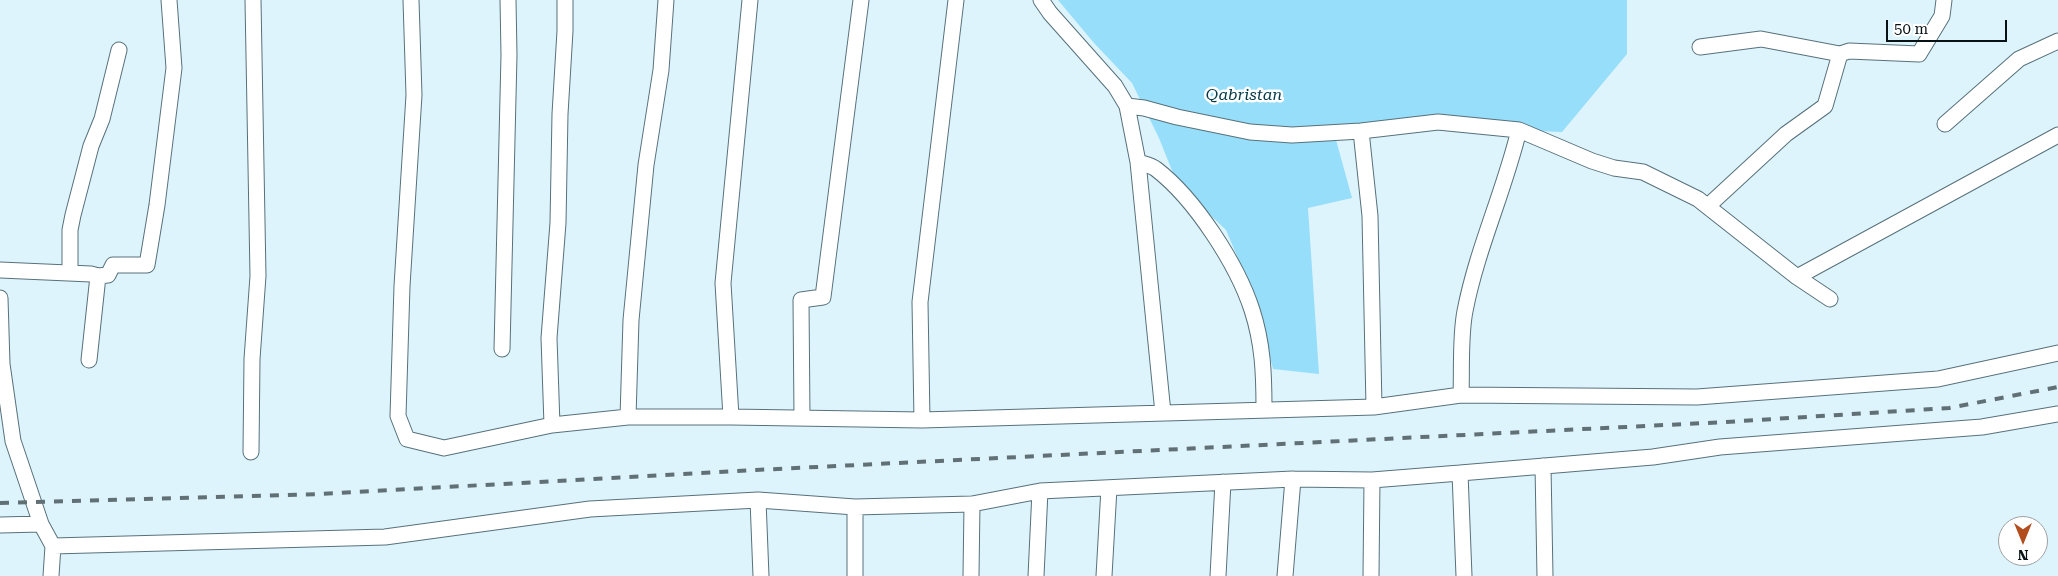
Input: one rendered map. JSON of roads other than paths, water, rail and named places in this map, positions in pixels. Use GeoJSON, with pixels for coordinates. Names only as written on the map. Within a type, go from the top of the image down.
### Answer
{"type":"FeatureCollection","features":[{"type":"Feature","properties":{"kind":"street"},"geometry":{"type":"LineString","coordinates":[[0,270],[92,274],[98,276],[108,275],[113,265],[147,265],[157,205],[174,68],[169,0]]}},
{"type":"Feature","properties":{"kind":"street"},"geometry":{"type":"LineString","coordinates":[[251,452],[252,358],[258,276],[253,0]]}},
{"type":"Feature","properties":{"kind":"street"},"geometry":{"type":"LineString","coordinates":[[411,0],[414,95],[402,286],[398,416],[407,439],[444,448],[552,425],[628,417],[922,420],[1374,406],[1461,395],[1697,397],[1938,379],[2058,353]]}},
{"type":"Feature","properties":{"kind":"street"},"geometry":{"type":"LineString","coordinates":[[502,349],[509,55],[508,0]]}},
{"type":"Feature","properties":{"kind":"street"},"geometry":{"type":"LineString","coordinates":[[552,425],[549,338],[558,222],[565,0]]}},
{"type":"Feature","properties":{"kind":"street"},"geometry":{"type":"LineString","coordinates":[[628,417],[631,320],[646,165],[661,70],[666,0]]}},
{"type":"Feature","properties":{"kind":"street"},"geometry":{"type":"LineString","coordinates":[[731,417],[723,283],[750,0]]}},
{"type":"Feature","properties":{"kind":"street"},"geometry":{"type":"LineString","coordinates":[[802,418],[801,300],[823,297],[861,0]]}},
{"type":"Feature","properties":{"kind":"street"},"geometry":{"type":"LineString","coordinates":[[922,420],[920,302],[956,0]]}},
{"type":"Feature","properties":{"kind":"street"},"geometry":{"type":"LineString","coordinates":[[1041,0],[1050,13],[1115,86],[1127,106],[1138,162],[1163,413]]}},
{"type":"Feature","properties":{"kind":"street"},"geometry":{"type":"LineString","coordinates":[[1700,47],[1761,39],[1840,54],[1849,51],[1919,54],[1923,51],[1942,16],[1944,0]]}},
{"type":"Feature","properties":{"kind":"street"},"geometry":{"type":"LineString","coordinates":[[1945,124],[2019,59],[2058,41]]}},
{"type":"Feature","properties":{"kind":"street"},"geometry":{"type":"LineString","coordinates":[[70,273],[70,230],[73,215],[92,146],[102,119],[119,50]]}},
{"type":"Feature","properties":{"kind":"street"},"geometry":{"type":"LineString","coordinates":[[1708,206],[1786,134],[1825,106],[1840,54]]}},
{"type":"Feature","properties":{"kind":"street"},"geometry":{"type":"LineString","coordinates":[[1127,106],[1144,108],[1250,132],[1292,135],[1360,131],[1438,122],[1519,130],[1592,161],[1614,168],[1644,172],[1698,199],[1797,277],[1830,299]]}},
{"type":"Feature","properties":{"kind":"street"},"geometry":{"type":"LineString","coordinates":[[1461,395],[1465,313],[1480,249],[1507,176],[1519,130]]}},
{"type":"Feature","properties":{"kind":"street"},"geometry":{"type":"LineString","coordinates":[[1360,131],[1370,216],[1374,406]]}},
{"type":"Feature","properties":{"kind":"street"},"geometry":{"type":"LineString","coordinates":[[1797,277],[2058,136]]}},
{"type":"Feature","properties":{"kind":"street"},"geometry":{"type":"LineString","coordinates":[[1138,162],[1154,168],[1188,200],[1229,257],[1252,310],[1264,364],[1264,409]]}},
{"type":"Feature","properties":{"kind":"street"},"geometry":{"type":"LineString","coordinates":[[89,360],[98,276]]}},
{"type":"Feature","properties":{"kind":"street"},"geometry":{"type":"LineString","coordinates":[[0,298],[1,369],[13,441],[41,524],[54,546],[51,576]]}},
{"type":"Feature","properties":{"kind":"street"},"geometry":{"type":"LineString","coordinates":[[54,546],[385,537],[590,509],[758,500],[855,507],[972,504],[1040,491],[1292,479],[1372,480],[1653,457],[1720,447],[1982,427],[2058,414]]}},
{"type":"Feature","properties":{"kind":"street"},"geometry":{"type":"LineString","coordinates":[[1543,466],[1546,576]]}},
{"type":"Feature","properties":{"kind":"street"},"geometry":{"type":"LineString","coordinates":[[1460,473],[1464,576]]}},
{"type":"Feature","properties":{"kind":"street"},"geometry":{"type":"LineString","coordinates":[[1285,576],[1292,479]]}},
{"type":"Feature","properties":{"kind":"street"},"geometry":{"type":"LineString","coordinates":[[1371,576],[1372,480]]}},
{"type":"Feature","properties":{"kind":"street"},"geometry":{"type":"LineString","coordinates":[[1218,576],[1223,482]]}},
{"type":"Feature","properties":{"kind":"street"},"geometry":{"type":"LineString","coordinates":[[1104,576],[1109,488]]}},
{"type":"Feature","properties":{"kind":"street"},"geometry":{"type":"LineString","coordinates":[[1036,576],[1040,491]]}},
{"type":"Feature","properties":{"kind":"street"},"geometry":{"type":"LineString","coordinates":[[758,500],[761,576]]}},
{"type":"Feature","properties":{"kind":"street"},"geometry":{"type":"LineString","coordinates":[[971,576],[972,504]]}},
{"type":"Feature","properties":{"kind":"street"},"geometry":{"type":"LineString","coordinates":[[855,507],[855,576]]}},
{"type":"Feature","properties":{"kind":"street"},"geometry":{"type":"LineString","coordinates":[[0,525],[41,524]]}},
{"type":"Feature","properties":{"kind":"railway"},"geometry":{"type":"LineString","coordinates":[[0,503],[320,494],[756,470],[1726,422],[1949,408],[2058,387]]}},
{"type":"Feature","properties":{"kind":"park label","name":"Qabristan"},"geometry":{"type":"Point","coordinates":[1244,95]}}]}
